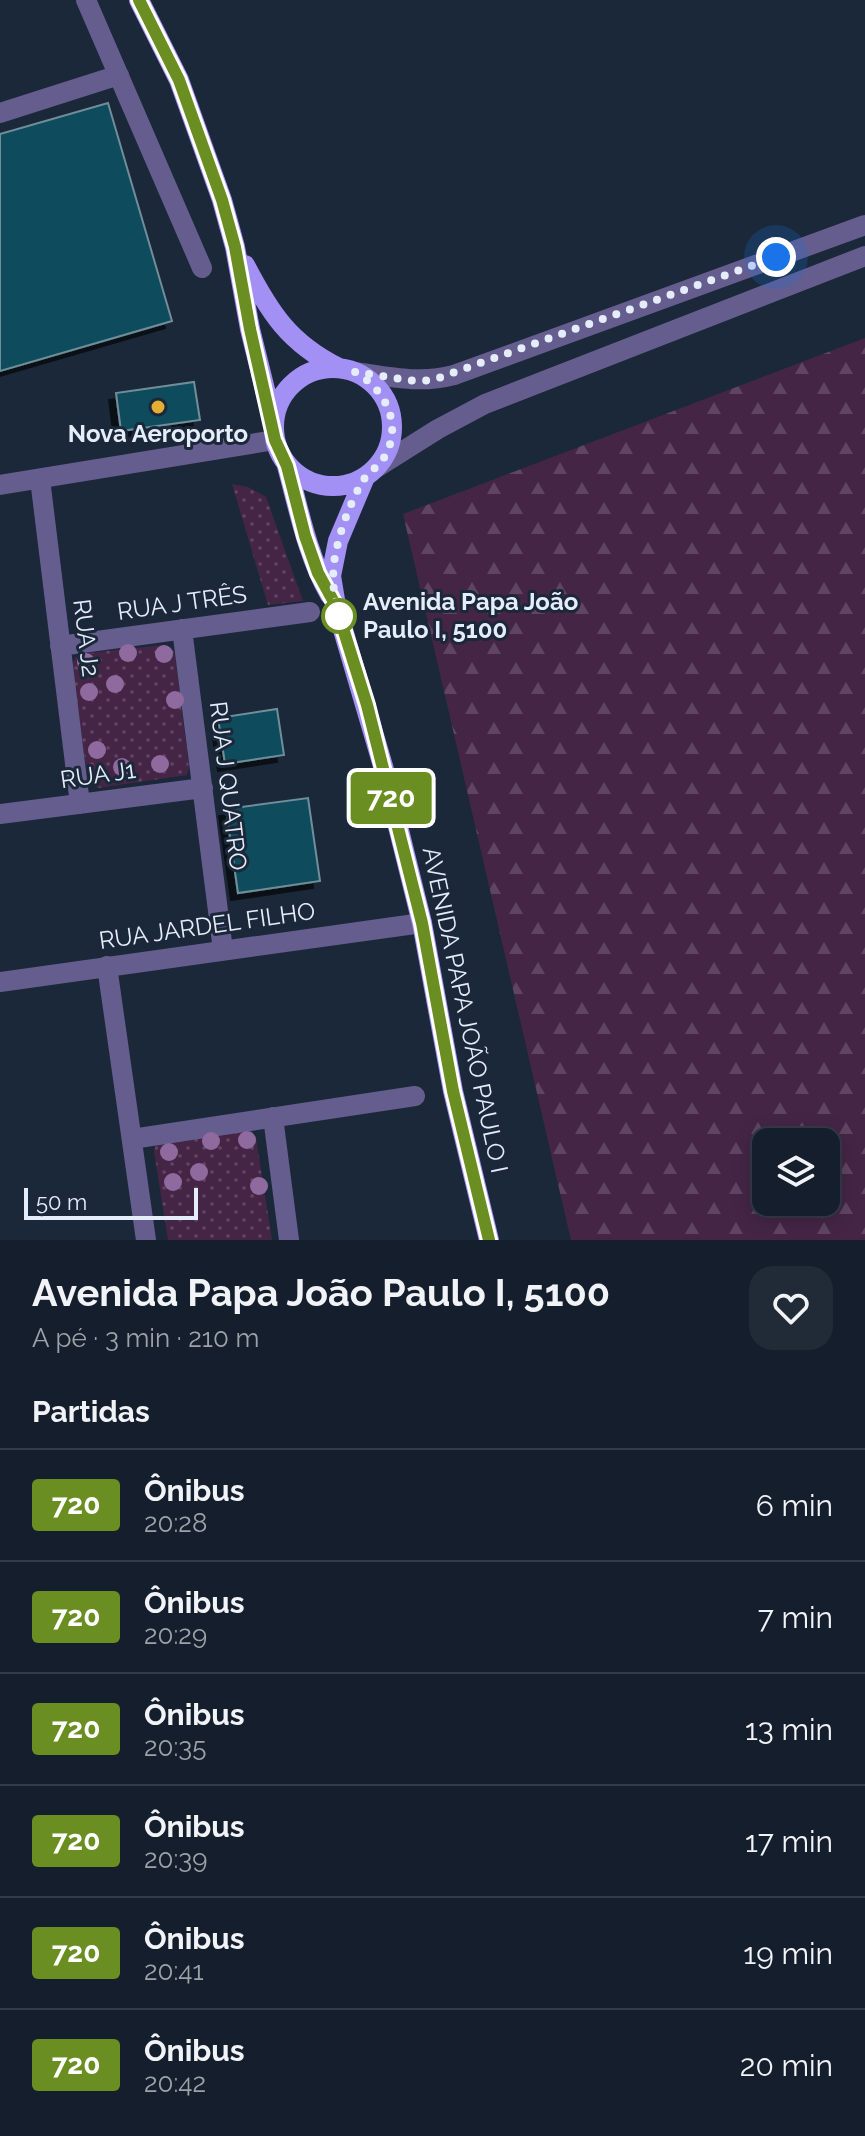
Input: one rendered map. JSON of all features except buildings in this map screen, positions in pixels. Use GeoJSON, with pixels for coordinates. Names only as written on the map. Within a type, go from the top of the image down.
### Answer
{"type":"FeatureCollection","features":[{"type":"Feature","properties":{"kind":"main road"},"geometry":{"type":"LineString","coordinates":[[139,0],[179,80],[222,200],[235,247],[274,433],[287,466],[310,482],[324,486],[338,487],[371,473],[390,443],[390,415],[378,389],[302,346],[265,304],[235,247]]}},
{"type":"Feature","properties":{"kind":"main road"},"geometry":{"type":"LineString","coordinates":[[274,433],[276,412],[289,387],[313,371],[348,371]]}},
{"type":"Feature","properties":{"kind":"main road","name":"AVENIDA PAPA JOÃO PAULO I"},"geometry":{"type":"LineString","coordinates":[[287,466],[305,536],[318,573],[336,606]]}},
{"type":"Feature","properties":{"kind":"main road","name":"AVENIDA PAPA JOÃO PAULO I"},"geometry":{"type":"LineString","coordinates":[[371,473],[338,541],[331,576],[336,606],[367,705],[422,923],[453,1091],[489,1240]]}},
{"type":"Feature","properties":{"kind":"street"},"geometry":{"type":"LineString","coordinates":[[86,0],[202,268]]}},
{"type":"Feature","properties":{"kind":"street"},"geometry":{"type":"LineString","coordinates":[[0,113],[119,75]]}},
{"type":"Feature","properties":{"kind":"street"},"geometry":{"type":"LineString","coordinates":[[348,371],[415,381],[454,375],[865,225]]}},
{"type":"Feature","properties":{"kind":"street"},"geometry":{"type":"LineString","coordinates":[[371,473],[485,404],[865,256]]}},
{"type":"Feature","properties":{"kind":"street"},"geometry":{"type":"LineString","coordinates":[[0,485],[274,433]]}},
{"type":"Feature","properties":{"kind":"street","name":"RUA J2"},"geometry":{"type":"LineString","coordinates":[[40,479],[80,804]]}},
{"type":"Feature","properties":{"kind":"street","name":"RUA J TRÊS"},"geometry":{"type":"LineString","coordinates":[[60,646],[310,612]]}},
{"type":"Feature","properties":{"kind":"street","name":"RUA J QUATRO"},"geometry":{"type":"LineString","coordinates":[[182,629],[223,950]]}},
{"type":"Feature","properties":{"kind":"street","name":"RUA J1"},"geometry":{"type":"LineString","coordinates":[[0,814],[203,788]]}},
{"type":"Feature","properties":{"kind":"street","name":"RUA JARDEL FILHO"},"geometry":{"type":"LineString","coordinates":[[0,982],[422,923]]}},
{"type":"Feature","properties":{"kind":"street"},"geometry":{"type":"LineString","coordinates":[[107,966],[146,1240]]}},
{"type":"Feature","properties":{"kind":"street"},"geometry":{"type":"LineString","coordinates":[[132,1139],[415,1096]]}},
{"type":"Feature","properties":{"kind":"street"},"geometry":{"type":"LineString","coordinates":[[273,1117],[289,1240]]}},
{"type":"Feature","properties":{"kind":"green space"},"geometry":{"type":"Polygon","coordinates":[[[865,338],[865,1240],[571,1240],[403,514],[865,338]]]}},
{"type":"Feature","properties":{"kind":"green space"},"geometry":{"type":"Polygon","coordinates":[[[232,484],[248,487],[266,497],[303,601],[268,605],[232,484]]]}},
{"type":"Feature","properties":{"kind":"green space"},"geometry":{"type":"Polygon","coordinates":[[[164,645],[172,648],[175,655],[189,768],[187,775],[98,788],[88,782],[72,665],[75,658],[80,654],[164,645]]]}},
{"type":"Feature","properties":{"kind":"green space"},"geometry":{"type":"Polygon","coordinates":[[[245,1129],[256,1138],[272,1240],[168,1240],[154,1151],[156,1144],[245,1129]]]}},
{"type":"Feature","properties":{"kind":"bus line","name":"720"},"geometry":{"type":"LineString","coordinates":[[139,0],[179,80],[222,200],[235,247],[275,440],[287,466],[318,573],[336,606],[367,705],[422,923],[453,1091],[489,1240]]}},
{"type":"Feature","properties":{"kind":"place","name":"Nova Aeroporto"},"geometry":{"type":"Point","coordinates":[158,407]}},
{"type":"Feature","properties":{"kind":"place","name":"Avenida Papa João Paulo I, 5100"},"geometry":{"type":"Point","coordinates":[339,616]}},
{"type":"Feature","properties":{"kind":"route"},"geometry":{"type":"LineString","coordinates":[[339,616],[331,576],[338,541],[365,477],[385,456],[392,429],[386,401],[368,379],[355,372],[415,381],[454,375],[776,257]]}}]}
